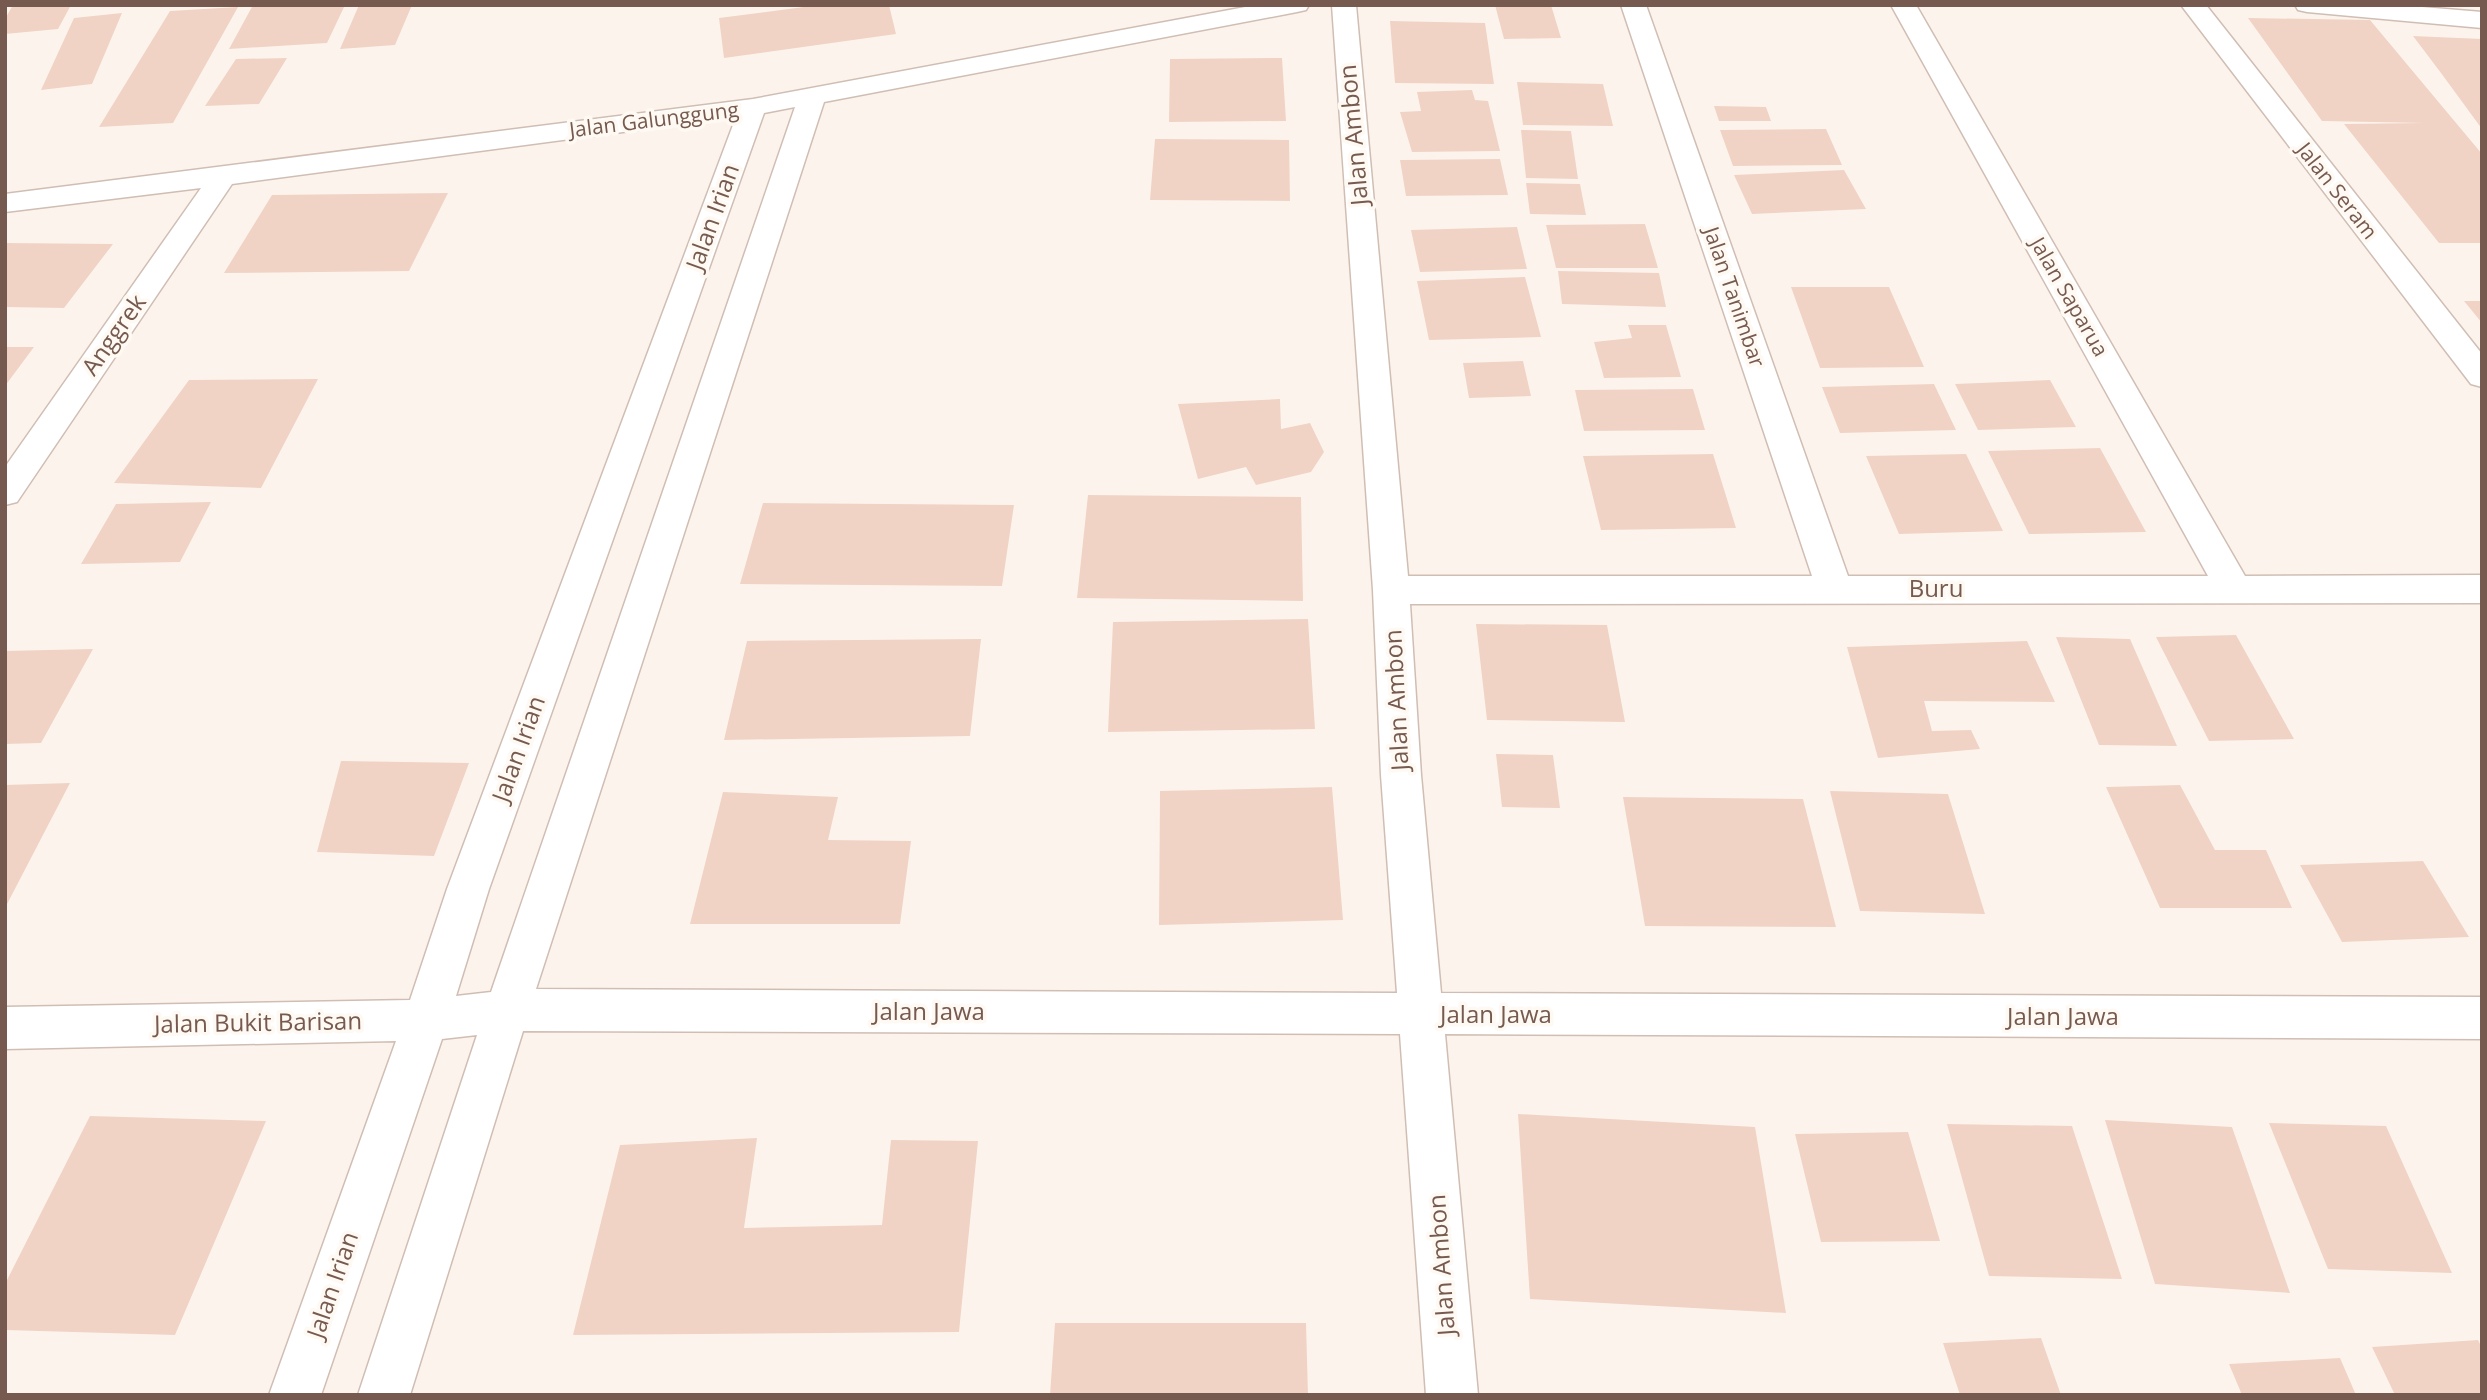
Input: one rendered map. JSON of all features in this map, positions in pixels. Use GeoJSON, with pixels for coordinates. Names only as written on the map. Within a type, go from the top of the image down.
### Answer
{"type":"FeatureCollection","features":[{"type":"Feature","properties":{"kind":"street","name":"Jalan Galunggung"},"geometry":{"type":"LineString","coordinates":[[5,203],[753,107],[1297,5]]}},
{"type":"Feature","properties":{"kind":"street","name":"Jalan Ambon"},"geometry":{"type":"LineString","coordinates":[[1344,5],[1391,590],[1401,775],[1452,1395]]}},
{"type":"Feature","properties":{"kind":"street","name":"Jalan Tanimbar"},"geometry":{"type":"LineString","coordinates":[[1633,5],[1835,589]]}},
{"type":"Feature","properties":{"kind":"street","name":"Jalan Saparua"},"geometry":{"type":"LineString","coordinates":[[1903,5],[2234,589]]}},
{"type":"Feature","properties":{"kind":"street","name":"Jalan Seram"},"geometry":{"type":"LineString","coordinates":[[2193,5],[2482,376]]}},
{"type":"Feature","properties":{"kind":"street"},"geometry":{"type":"LineString","coordinates":[[2307,5],[2482,20]]}},
{"type":"Feature","properties":{"kind":"street"},"geometry":{"type":"LineString","coordinates":[[384,1395],[510,1010],[551,874],[812,97]]}},
{"type":"Feature","properties":{"kind":"street","name":"Jalan Irian"},"geometry":{"type":"LineString","coordinates":[[295,1395],[426,1020],[468,889],[753,107]]}},
{"type":"Feature","properties":{"kind":"street","name":"Anggrek"},"geometry":{"type":"LineString","coordinates":[[5,493],[223,177]]}},
{"type":"Feature","properties":{"kind":"street","name":"Buru"},"geometry":{"type":"LineString","coordinates":[[1391,590],[2482,589]]}},
{"type":"Feature","properties":{"kind":"street","name":"Jalan Jawa"},"geometry":{"type":"LineString","coordinates":[[510,1010],[2482,1018]]}},
{"type":"Feature","properties":{"kind":"street","name":"Jalan Bukit Barisan"},"geometry":{"type":"LineString","coordinates":[[5,1028],[426,1020],[510,1010]]}},
{"type":"Feature","properties":{"kind":"building"},"geometry":{"type":"Polygon","coordinates":[[[13,5],[71,5],[58,29],[5,34],[5,19],[13,5]]]}},
{"type":"Feature","properties":{"kind":"building"},"geometry":{"type":"Polygon","coordinates":[[[253,5],[345,5],[327,43],[229,49],[253,5]]]}},
{"type":"Feature","properties":{"kind":"building"},"geometry":{"type":"Polygon","coordinates":[[[359,5],[412,5],[395,45],[340,49],[359,5]]]}},
{"type":"Feature","properties":{"kind":"building"},"geometry":{"type":"Polygon","coordinates":[[[819,5],[889,5],[896,34],[724,58],[719,18],[819,5]]]}},
{"type":"Feature","properties":{"kind":"building"},"geometry":{"type":"Polygon","coordinates":[[[1495,5],[1551,5],[1561,38],[1504,39],[1495,5]]]}},
{"type":"Feature","properties":{"kind":"building"},"geometry":{"type":"Polygon","coordinates":[[[238,7],[173,123],[99,127],[170,11],[238,7]]]}},
{"type":"Feature","properties":{"kind":"building"},"geometry":{"type":"Polygon","coordinates":[[[122,13],[92,84],[41,90],[74,18],[122,13]]]}},
{"type":"Feature","properties":{"kind":"building"},"geometry":{"type":"Polygon","coordinates":[[[2248,18],[2370,20],[2482,154],[2482,243],[2439,243],[2344,124],[2424,123],[2322,121],[2248,18]]]}},
{"type":"Feature","properties":{"kind":"building"},"geometry":{"type":"Polygon","coordinates":[[[1390,21],[1485,23],[1494,84],[1395,83],[1390,21]]]}},
{"type":"Feature","properties":{"kind":"building"},"geometry":{"type":"Polygon","coordinates":[[[2413,36],[2482,39],[2482,129],[2441,73],[2413,36]]]}},
{"type":"Feature","properties":{"kind":"building"},"geometry":{"type":"Polygon","coordinates":[[[287,58],[259,104],[205,106],[236,59],[287,58]]]}},
{"type":"Feature","properties":{"kind":"building"},"geometry":{"type":"Polygon","coordinates":[[[1282,58],[1286,121],[1169,122],[1170,59],[1282,58]]]}},
{"type":"Feature","properties":{"kind":"building"},"geometry":{"type":"Polygon","coordinates":[[[1517,82],[1603,84],[1613,126],[1523,125],[1517,82]]]}},
{"type":"Feature","properties":{"kind":"building"},"geometry":{"type":"Polygon","coordinates":[[[1472,90],[1475,100],[1488,101],[1500,151],[1412,152],[1400,112],[1421,111],[1417,92],[1472,90]]]}},
{"type":"Feature","properties":{"kind":"building"},"geometry":{"type":"Polygon","coordinates":[[[1714,106],[1766,107],[1771,121],[1719,121],[1714,106]]]}},
{"type":"Feature","properties":{"kind":"building"},"geometry":{"type":"Polygon","coordinates":[[[1826,129],[1842,165],[1733,166],[1720,130],[1826,129]]]}},
{"type":"Feature","properties":{"kind":"building"},"geometry":{"type":"Polygon","coordinates":[[[1521,130],[1571,131],[1578,179],[1526,178],[1521,130]]]}},
{"type":"Feature","properties":{"kind":"building"},"geometry":{"type":"Polygon","coordinates":[[[1155,139],[1289,140],[1290,201],[1150,200],[1155,139]]]}},
{"type":"Feature","properties":{"kind":"building"},"geometry":{"type":"Polygon","coordinates":[[[1500,159],[1508,195],[1406,196],[1400,160],[1500,159]]]}},
{"type":"Feature","properties":{"kind":"building"},"geometry":{"type":"Polygon","coordinates":[[[1844,170],[1866,209],[1752,214],[1734,175],[1844,170]]]}},
{"type":"Feature","properties":{"kind":"building"},"geometry":{"type":"Polygon","coordinates":[[[1526,183],[1580,184],[1586,215],[1530,214],[1526,183]]]}},
{"type":"Feature","properties":{"kind":"building"},"geometry":{"type":"Polygon","coordinates":[[[448,193],[409,271],[224,273],[272,195],[448,193]]]}},
{"type":"Feature","properties":{"kind":"building"},"geometry":{"type":"Polygon","coordinates":[[[1645,224],[1658,268],[1556,268],[1546,225],[1645,224]]]}},
{"type":"Feature","properties":{"kind":"building"},"geometry":{"type":"Polygon","coordinates":[[[1517,227],[1527,269],[1420,272],[1411,230],[1517,227]]]}},
{"type":"Feature","properties":{"kind":"building"},"geometry":{"type":"Polygon","coordinates":[[[5,243],[113,244],[64,308],[5,307],[5,243]]]}},
{"type":"Feature","properties":{"kind":"building"},"geometry":{"type":"Polygon","coordinates":[[[1558,271],[1659,273],[1666,307],[1562,304],[1558,271]]]}},
{"type":"Feature","properties":{"kind":"building"},"geometry":{"type":"Polygon","coordinates":[[[1525,277],[1541,337],[1429,340],[1417,281],[1525,277]]]}},
{"type":"Feature","properties":{"kind":"building"},"geometry":{"type":"Polygon","coordinates":[[[1791,287],[1889,287],[1924,367],[1820,368],[1791,287]]]}},
{"type":"Feature","properties":{"kind":"building"},"geometry":{"type":"Polygon","coordinates":[[[2464,301],[2482,301],[2482,323],[2464,301]]]}},
{"type":"Feature","properties":{"kind":"building"},"geometry":{"type":"Polygon","coordinates":[[[1628,325],[1666,325],[1681,377],[1604,378],[1594,342],[1632,338],[1628,325]]]}},
{"type":"Feature","properties":{"kind":"building"},"geometry":{"type":"Polygon","coordinates":[[[5,347],[34,347],[5,386],[5,347]]]}},
{"type":"Feature","properties":{"kind":"building"},"geometry":{"type":"Polygon","coordinates":[[[1523,361],[1531,396],[1469,398],[1463,363],[1523,361]]]}},
{"type":"Feature","properties":{"kind":"building"},"geometry":{"type":"Polygon","coordinates":[[[318,379],[261,488],[114,483],[189,380],[318,379]]]}},
{"type":"Feature","properties":{"kind":"building"},"geometry":{"type":"Polygon","coordinates":[[[2050,380],[2076,427],[1978,430],[1955,384],[2050,380]]]}},
{"type":"Feature","properties":{"kind":"building"},"geometry":{"type":"Polygon","coordinates":[[[1934,384],[1956,430],[1840,433],[1822,387],[1934,384]]]}},
{"type":"Feature","properties":{"kind":"building"},"geometry":{"type":"Polygon","coordinates":[[[1693,389],[1705,430],[1584,431],[1575,390],[1693,389]]]}},
{"type":"Feature","properties":{"kind":"building"},"geometry":{"type":"Polygon","coordinates":[[[1280,399],[1281,429],[1310,423],[1324,452],[1311,472],[1256,485],[1246,467],[1198,479],[1178,404],[1280,399]]]}},
{"type":"Feature","properties":{"kind":"building"},"geometry":{"type":"Polygon","coordinates":[[[2100,448],[2146,532],[2029,534],[1988,451],[2100,448]]]}},
{"type":"Feature","properties":{"kind":"building"},"geometry":{"type":"Polygon","coordinates":[[[1713,454],[1736,528],[1601,530],[1583,456],[1713,454]]]}},
{"type":"Feature","properties":{"kind":"building"},"geometry":{"type":"Polygon","coordinates":[[[1966,454],[2003,531],[1899,534],[1866,456],[1966,454]]]}},
{"type":"Feature","properties":{"kind":"building"},"geometry":{"type":"Polygon","coordinates":[[[1088,495],[1301,497],[1303,601],[1077,598],[1088,495]]]}},
{"type":"Feature","properties":{"kind":"building"},"geometry":{"type":"Polygon","coordinates":[[[211,502],[180,562],[81,564],[116,504],[211,502]]]}},
{"type":"Feature","properties":{"kind":"building"},"geometry":{"type":"Polygon","coordinates":[[[763,503],[1014,505],[1002,586],[740,584],[763,503]]]}},
{"type":"Feature","properties":{"kind":"building"},"geometry":{"type":"Polygon","coordinates":[[[1308,619],[1315,729],[1108,732],[1113,622],[1308,619]]]}},
{"type":"Feature","properties":{"kind":"building"},"geometry":{"type":"Polygon","coordinates":[[[1476,624],[1607,625],[1625,722],[1487,720],[1476,624]]]}},
{"type":"Feature","properties":{"kind":"building"},"geometry":{"type":"Polygon","coordinates":[[[2236,635],[2294,739],[2209,741],[2156,637],[2236,635]]]}},
{"type":"Feature","properties":{"kind":"building"},"geometry":{"type":"Polygon","coordinates":[[[2056,637],[2130,639],[2177,746],[2099,745],[2056,637]]]}},
{"type":"Feature","properties":{"kind":"building"},"geometry":{"type":"Polygon","coordinates":[[[981,639],[970,736],[724,740],[747,641],[981,639]]]}},
{"type":"Feature","properties":{"kind":"building"},"geometry":{"type":"Polygon","coordinates":[[[2027,641],[2055,702],[1924,701],[1932,731],[1971,730],[1980,749],[1878,758],[1847,647],[2027,641]]]}},
{"type":"Feature","properties":{"kind":"building"},"geometry":{"type":"Polygon","coordinates":[[[93,649],[41,743],[5,744],[5,651],[93,649]]]}},
{"type":"Feature","properties":{"kind":"building"},"geometry":{"type":"Polygon","coordinates":[[[1496,754],[1553,755],[1560,808],[1502,807],[1496,754]]]}},
{"type":"Feature","properties":{"kind":"building"},"geometry":{"type":"Polygon","coordinates":[[[341,761],[469,763],[434,856],[317,852],[341,761]]]}},
{"type":"Feature","properties":{"kind":"building"},"geometry":{"type":"Polygon","coordinates":[[[70,783],[5,908],[5,785],[70,783]]]}},
{"type":"Feature","properties":{"kind":"building"},"geometry":{"type":"Polygon","coordinates":[[[2180,785],[2215,850],[2266,850],[2292,908],[2160,908],[2106,787],[2180,785]]]}},
{"type":"Feature","properties":{"kind":"building"},"geometry":{"type":"Polygon","coordinates":[[[1332,787],[1343,920],[1159,925],[1160,791],[1332,787]]]}},
{"type":"Feature","properties":{"kind":"building"},"geometry":{"type":"Polygon","coordinates":[[[1830,791],[1948,794],[1985,914],[1860,911],[1830,791]]]}},
{"type":"Feature","properties":{"kind":"building"},"geometry":{"type":"Polygon","coordinates":[[[723,792],[838,797],[828,840],[911,841],[900,924],[690,924],[723,792]]]}},
{"type":"Feature","properties":{"kind":"building"},"geometry":{"type":"Polygon","coordinates":[[[1623,797],[1803,799],[1836,927],[1645,926],[1623,797]]]}},
{"type":"Feature","properties":{"kind":"building"},"geometry":{"type":"Polygon","coordinates":[[[2423,861],[2469,937],[2342,942],[2300,865],[2423,861]]]}},
{"type":"Feature","properties":{"kind":"building"},"geometry":{"type":"Polygon","coordinates":[[[1518,1114],[1755,1127],[1786,1313],[1530,1299],[1518,1114]]]}},
{"type":"Feature","properties":{"kind":"building"},"geometry":{"type":"Polygon","coordinates":[[[90,1116],[266,1121],[175,1335],[5,1330],[5,1284],[90,1116]]]}},
{"type":"Feature","properties":{"kind":"building"},"geometry":{"type":"Polygon","coordinates":[[[2105,1120],[2232,1127],[2290,1293],[2155,1284],[2105,1120]]]}},
{"type":"Feature","properties":{"kind":"building"},"geometry":{"type":"Polygon","coordinates":[[[2269,1123],[2386,1126],[2452,1273],[2328,1269],[2269,1123]]]}},
{"type":"Feature","properties":{"kind":"building"},"geometry":{"type":"Polygon","coordinates":[[[1947,1124],[2072,1126],[2122,1279],[1989,1276],[1947,1124]]]}},
{"type":"Feature","properties":{"kind":"building"},"geometry":{"type":"Polygon","coordinates":[[[1908,1132],[1940,1241],[1821,1242],[1795,1134],[1908,1132]]]}},
{"type":"Feature","properties":{"kind":"building"},"geometry":{"type":"Polygon","coordinates":[[[757,1138],[744,1228],[882,1225],[891,1140],[978,1141],[959,1332],[573,1335],[620,1145],[757,1138]]]}},
{"type":"Feature","properties":{"kind":"building"},"geometry":{"type":"Polygon","coordinates":[[[1055,1323],[1306,1323],[1308,1395],[1050,1395],[1055,1323]]]}},
{"type":"Feature","properties":{"kind":"building"},"geometry":{"type":"Polygon","coordinates":[[[2041,1338],[2061,1395],[1960,1395],[1943,1343],[2041,1338]]]}},
{"type":"Feature","properties":{"kind":"building"},"geometry":{"type":"Polygon","coordinates":[[[2478,1340],[2482,1348],[2482,1395],[2395,1395],[2372,1347],[2478,1340]]]}},
{"type":"Feature","properties":{"kind":"building"},"geometry":{"type":"Polygon","coordinates":[[[2340,1358],[2356,1395],[2242,1395],[2229,1364],[2340,1358]]]}}]}
